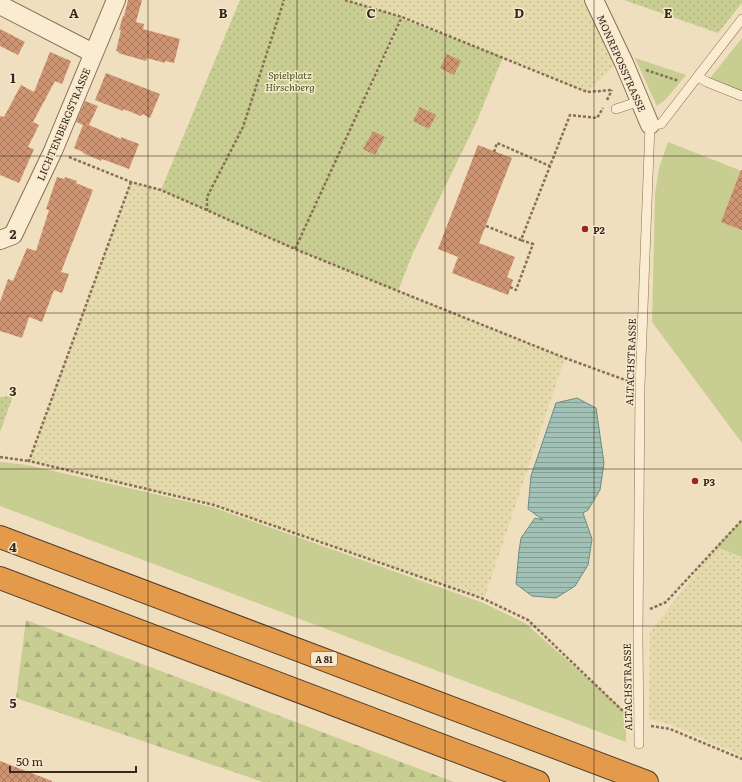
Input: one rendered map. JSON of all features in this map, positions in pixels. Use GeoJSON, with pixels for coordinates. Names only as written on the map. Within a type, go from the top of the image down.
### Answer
{"type":"FeatureCollection","features":[{"type":"Feature","properties":{"kind":"highway","name":"A 81"},"geometry":{"type":"LineString","coordinates":[[0,537],[647,782]]}},
{"type":"Feature","properties":{"kind":"highway"},"geometry":{"type":"LineString","coordinates":[[0,578],[538,782]]}},
{"type":"Feature","properties":{"kind":"street","name":"LICHTENBERGSTRASSE"},"geometry":{"type":"LineString","coordinates":[[0,240],[13,235],[53,151],[116,0]]}},
{"type":"Feature","properties":{"kind":"street","name":"MONREPOSSTRASSE"},"geometry":{"type":"LineString","coordinates":[[594,0],[624,63],[650,125]]}},
{"type":"Feature","properties":{"kind":"street"},"geometry":{"type":"LineString","coordinates":[[0,5],[93,54]]}},
{"type":"Feature","properties":{"kind":"lane"},"geometry":{"type":"LineString","coordinates":[[650,125],[662,124],[742,19]]}},
{"type":"Feature","properties":{"kind":"lane"},"geometry":{"type":"LineString","coordinates":[[698,77],[742,96]]}},
{"type":"Feature","properties":{"kind":"lane"},"geometry":{"type":"LineString","coordinates":[[616,109],[640,101]]}},
{"type":"Feature","properties":{"kind":"lane","name":"ALTACHSTRASSE"},"geometry":{"type":"LineString","coordinates":[[639,744],[638,615],[640,386],[650,125]]}},
{"type":"Feature","properties":{"kind":"path"},"geometry":{"type":"LineString","coordinates":[[207,211],[207,197],[243,127],[284,0]]}},
{"type":"Feature","properties":{"kind":"path"},"geometry":{"type":"LineString","coordinates":[[345,0],[402,17],[587,92],[612,90],[597,118],[570,115],[521,240]]}},
{"type":"Feature","properties":{"kind":"path"},"geometry":{"type":"LineString","coordinates":[[296,249],[402,17]]}},
{"type":"Feature","properties":{"kind":"path"},"geometry":{"type":"LineString","coordinates":[[624,63],[691,86]]}},
{"type":"Feature","properties":{"kind":"path"},"geometry":{"type":"LineString","coordinates":[[494,152],[497,143],[550,166]]}},
{"type":"Feature","properties":{"kind":"path"},"geometry":{"type":"LineString","coordinates":[[53,151],[131,182],[161,190],[296,249],[565,358],[640,386]]}},
{"type":"Feature","properties":{"kind":"path"},"geometry":{"type":"LineString","coordinates":[[29,461],[131,182]]}},
{"type":"Feature","properties":{"kind":"path"},"geometry":{"type":"LineString","coordinates":[[486,226],[533,244],[516,290],[510,288]]}},
{"type":"Feature","properties":{"kind":"path"},"geometry":{"type":"LineString","coordinates":[[0,457],[29,461],[214,505],[484,600],[528,620],[639,725],[670,729],[742,759]]}},
{"type":"Feature","properties":{"kind":"path"},"geometry":{"type":"LineString","coordinates":[[638,615],[666,602],[742,520]]}},
{"type":"Feature","properties":{"kind":"shaded area"},"geometry":{"type":"Polygon","coordinates":[[[347,0],[587,0],[615,65],[587,92],[403,16],[347,0]]]}},
{"type":"Feature","properties":{"kind":"shaded area"},"geometry":{"type":"Polygon","coordinates":[[[131,182],[161,190],[295,249],[565,358],[484,599],[214,505],[29,461],[131,182]]]}},
{"type":"Feature","properties":{"kind":"shaded area"},"geometry":{"type":"Polygon","coordinates":[[[716,547],[742,557],[742,756],[672,725],[649,719],[650,632],[716,547]]]}},
{"type":"Feature","properties":{"kind":"green space","name":"Spielplatz Hirschberg"},"geometry":{"type":"Polygon","coordinates":[[[240,0],[345,0],[402,17],[339,155],[403,19],[503,57],[476,123],[412,255],[398,291],[295,249],[161,190],[240,0]]]}},
{"type":"Feature","properties":{"kind":"green space"},"geometry":{"type":"Polygon","coordinates":[[[624,0],[742,0],[742,3],[718,33],[624,0]]]}},
{"type":"Feature","properties":{"kind":"green space"},"geometry":{"type":"Polygon","coordinates":[[[742,38],[742,96],[707,82],[742,38]]]}},
{"type":"Feature","properties":{"kind":"green space"},"geometry":{"type":"Polygon","coordinates":[[[635,58],[686,75],[666,99],[657,106],[635,58]]]}},
{"type":"Feature","properties":{"kind":"green space"},"geometry":{"type":"Polygon","coordinates":[[[668,142],[742,171],[742,443],[652,322],[655,194],[659,168],[668,142]]]}},
{"type":"Feature","properties":{"kind":"green space"},"geometry":{"type":"Polygon","coordinates":[[[13,396],[0,432],[0,397],[13,396]]]}},
{"type":"Feature","properties":{"kind":"green space"},"geometry":{"type":"Polygon","coordinates":[[[0,462],[27,465],[212,507],[481,602],[525,623],[626,712],[626,742],[0,506],[0,462]]]}},
{"type":"Feature","properties":{"kind":"green space"},"geometry":{"type":"Polygon","coordinates":[[[742,520],[742,557],[716,547],[742,520]]]}},
{"type":"Feature","properties":{"kind":"green space"},"geometry":{"type":"Polygon","coordinates":[[[26,620],[454,782],[263,782],[16,698],[26,620]]]}},
{"type":"Feature","properties":{"kind":"water"},"geometry":{"type":"Polygon","coordinates":[[[577,398],[596,408],[604,463],[600,490],[588,510],[583,513],[592,539],[588,565],[575,586],[556,598],[532,596],[516,584],[521,538],[535,518],[543,520],[528,509],[531,476],[556,403],[577,398]]]}},
{"type":"Feature","properties":{"kind":"building"},"geometry":{"type":"Polygon","coordinates":[[[128,0],[142,0],[136,22],[144,24],[143,29],[180,39],[174,63],[165,61],[165,63],[147,58],[146,61],[118,53],[119,52],[116,51],[121,30],[119,30],[128,0]]]}},
{"type":"Feature","properties":{"kind":"building"},"geometry":{"type":"Polygon","coordinates":[[[0,29],[25,42],[18,55],[0,46],[0,29]]]}},
{"type":"Feature","properties":{"kind":"building"},"geometry":{"type":"Polygon","coordinates":[[[50,52],[71,61],[62,84],[55,81],[33,122],[39,125],[28,147],[34,149],[19,183],[0,175],[0,116],[4,117],[21,85],[34,92],[50,52]]]}},
{"type":"Feature","properties":{"kind":"building"},"geometry":{"type":"Polygon","coordinates":[[[447,54],[461,61],[454,75],[440,68],[447,54]]]}},
{"type":"Feature","properties":{"kind":"building"},"geometry":{"type":"Polygon","coordinates":[[[106,73],[160,94],[150,118],[142,114],[141,116],[123,109],[123,111],[95,100],[106,73]]]}},
{"type":"Feature","properties":{"kind":"building"},"geometry":{"type":"Polygon","coordinates":[[[85,101],[98,106],[89,125],[121,139],[121,137],[139,144],[129,169],[102,159],[101,161],[74,148],[83,125],[76,122],[85,101]]]}},
{"type":"Feature","properties":{"kind":"building"},"geometry":{"type":"Polygon","coordinates":[[[420,107],[436,115],[429,129],[413,121],[420,107]]]}},
{"type":"Feature","properties":{"kind":"building"},"geometry":{"type":"Polygon","coordinates":[[[373,131],[385,137],[375,155],[363,149],[373,131]]]}},
{"type":"Feature","properties":{"kind":"building"},"geometry":{"type":"Polygon","coordinates":[[[478,145],[512,158],[479,243],[515,257],[507,277],[513,280],[508,295],[452,273],[458,257],[438,249],[478,145]]]}},
{"type":"Feature","properties":{"kind":"building"},"geometry":{"type":"Polygon","coordinates":[[[742,170],[742,230],[721,222],[742,170]]]}},
{"type":"Feature","properties":{"kind":"building"},"geometry":{"type":"Polygon","coordinates":[[[57,177],[64,179],[65,177],[77,181],[76,183],[93,190],[61,272],[69,274],[62,293],[54,290],[42,322],[29,317],[22,338],[0,331],[0,302],[8,279],[13,281],[27,248],[36,251],[49,210],[46,209],[57,177]]]}},
{"type":"Feature","properties":{"kind":"building"},"geometry":{"type":"Polygon","coordinates":[[[0,761],[52,781],[52,782],[0,782],[0,761]]]}},
{"type":"Feature","properties":{"kind":"place","name":"P2"},"geometry":{"type":"Point","coordinates":[585,229]}},
{"type":"Feature","properties":{"kind":"place","name":"P3"},"geometry":{"type":"Point","coordinates":[695,481]}}]}
